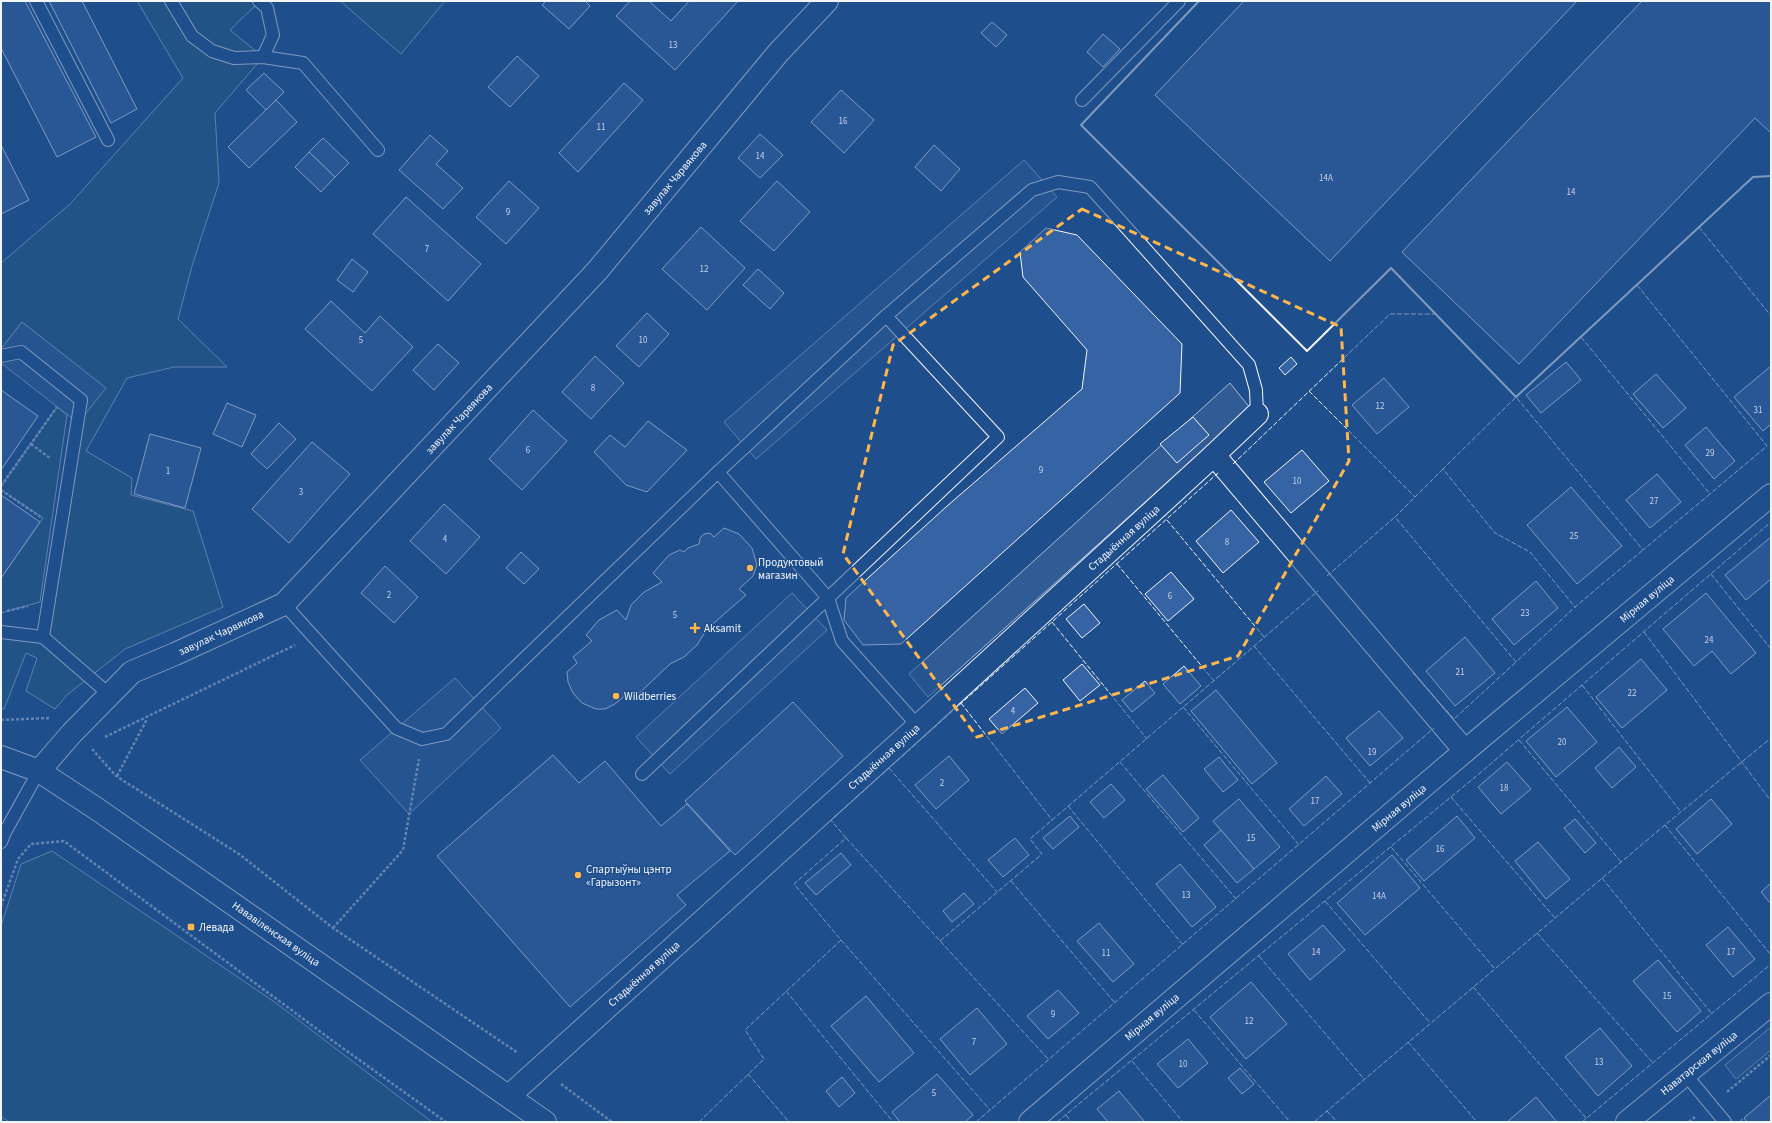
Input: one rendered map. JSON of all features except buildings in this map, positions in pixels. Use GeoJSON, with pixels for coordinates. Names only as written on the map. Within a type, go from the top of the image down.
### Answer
{"type":"FeatureCollection","features":[{"type":"Feature","properties":{"kind":"street","name":"завулак Чарвякова"},"geometry":{"type":"LineString","coordinates":[[39,771],[132,672],[176,654],[284,604],[597,271],[778,52],[827,1]]}},
{"type":"Feature","properties":{"kind":"street","name":"Стадыённая вуліца"},"geometry":{"type":"LineString","coordinates":[[508,1096],[918,726],[1214,456],[1257,414]]}},
{"type":"Feature","properties":{"kind":"street"},"geometry":{"type":"LineString","coordinates":[[1214,456],[1465,751]]}},
{"type":"Feature","properties":{"kind":"street","name":"Мірная вуліца"},"geometry":{"type":"LineString","coordinates":[[1030,1122],[1465,751],[1771,495]]}},
{"type":"Feature","properties":{"kind":"street","name":"Нававіленская вуліца"},"geometry":{"type":"LineString","coordinates":[[1,757],[39,771],[137,836],[545,1122]]}},
{"type":"Feature","properties":{"kind":"street","name":"Наватарская вуліца"},"geometry":{"type":"LineString","coordinates":[[1627,1122],[1771,1004]]}},
{"type":"Feature","properties":{"kind":"lane"},"geometry":{"type":"LineString","coordinates":[[36,1],[108,140]]}},
{"type":"Feature","properties":{"kind":"lane"},"geometry":{"type":"LineString","coordinates":[[171,1],[192,36],[212,51],[234,58],[263,57],[303,63],[378,150]]}},
{"type":"Feature","properties":{"kind":"lane"},"geometry":{"type":"LineString","coordinates":[[259,1],[267,8],[273,35],[263,57]]}},
{"type":"Feature","properties":{"kind":"lane"},"geometry":{"type":"LineString","coordinates":[[1082,100],[1179,1]]}},
{"type":"Feature","properties":{"kind":"lane"},"geometry":{"type":"LineString","coordinates":[[284,604],[396,728],[422,739],[446,734],[718,472],[886,316],[1032,190],[1058,182],[1090,187],[1249,365],[1256,390],[1257,414]]}},
{"type":"Feature","properties":{"kind":"lane"},"geometry":{"type":"LineString","coordinates":[[642,774],[998,437],[886,316]]}},
{"type":"Feature","properties":{"kind":"lane"},"geometry":{"type":"LineString","coordinates":[[1,356],[21,352],[81,400],[43,637]]}},
{"type":"Feature","properties":{"kind":"lane"},"geometry":{"type":"LineString","coordinates":[[718,472],[828,598],[842,641],[918,726]]}},
{"type":"Feature","properties":{"kind":"lane"},"geometry":{"type":"LineString","coordinates":[[1,632],[43,637],[110,695]]}},
{"type":"Feature","properties":{"kind":"lane"},"geometry":{"type":"LineString","coordinates":[[1,842],[39,771]]}},
{"type":"Feature","properties":{"kind":"lane"},"geometry":{"type":"LineString","coordinates":[[1686,1075],[1725,1122]]}},
{"type":"Feature","properties":{"kind":"path"},"geometry":{"type":"LineString","coordinates":[[1,486],[57,407]]}},
{"type":"Feature","properties":{"kind":"path"},"geometry":{"type":"LineString","coordinates":[[31,444],[54,461]]}},
{"type":"Feature","properties":{"kind":"path"},"geometry":{"type":"LineString","coordinates":[[1,490],[47,521]]}},
{"type":"Feature","properties":{"kind":"path"},"geometry":{"type":"LineString","coordinates":[[103,738],[147,718],[313,636]]}},
{"type":"Feature","properties":{"kind":"path"},"geometry":{"type":"LineString","coordinates":[[1,720],[49,718]]}},
{"type":"Feature","properties":{"kind":"path"},"geometry":{"type":"LineString","coordinates":[[116,776],[147,718]]}},
{"type":"Feature","properties":{"kind":"path"},"geometry":{"type":"LineString","coordinates":[[333,928],[403,850],[422,739]]}},
{"type":"Feature","properties":{"kind":"path"},"geometry":{"type":"LineString","coordinates":[[89,745],[116,776],[239,854],[333,928],[540,1067],[612,1122]]}},
{"type":"Feature","properties":{"kind":"path"},"geometry":{"type":"LineString","coordinates":[[1,906],[18,859],[31,844],[64,841],[331,1039],[446,1122]]}},
{"type":"Feature","properties":{"kind":"path"},"geometry":{"type":"LineString","coordinates":[[1689,1122],[1771,1055]]}},
{"type":"Feature","properties":{"kind":"highlighted area"},"geometry":{"type":"Polygon","coordinates":[[[1082,209],[1341,327],[1349,461],[1238,656],[977,737],[843,554],[893,345],[1082,209]]]}},
{"type":"Feature","properties":{"kind":"shaded area"},"geometry":{"type":"Polygon","coordinates":[[[137,1],[260,1],[230,30],[263,57],[215,113],[219,183],[192,266],[178,319],[227,367],[174,367],[127,378],[86,451],[132,478],[131,495],[193,511],[223,607],[125,649],[67,695],[55,709],[26,691],[37,658],[26,653],[4,709],[1,708],[1,632],[43,637],[77,421],[105,388],[22,322],[1,349],[1,263],[70,204],[183,78],[137,1]]]}},
{"type":"Feature","properties":{"kind":"shaded area"},"geometry":{"type":"Polygon","coordinates":[[[340,1],[445,1],[401,54],[340,1]]]}},
{"type":"Feature","properties":{"kind":"shaded area"},"geometry":{"type":"Polygon","coordinates":[[[1024,160],[1057,197],[756,459],[724,422],[1024,160]]]}},
{"type":"Feature","properties":{"kind":"shaded area"},"geometry":{"type":"Polygon","coordinates":[[[22,322],[106,388],[78,423],[1,363],[1,349],[22,322]]]}},
{"type":"Feature","properties":{"kind":"shaded area"},"geometry":{"type":"Polygon","coordinates":[[[1230,383],[1250,408],[928,697],[909,674],[1230,383]]]}},
{"type":"Feature","properties":{"kind":"shaded area"},"geometry":{"type":"Polygon","coordinates":[[[57,407],[67,415],[40,602],[1,613],[1,578],[43,518],[1,490],[1,486],[57,407]]]}},
{"type":"Feature","properties":{"kind":"shaded area"},"geometry":{"type":"Polygon","coordinates":[[[792,593],[827,630],[670,774],[636,737],[792,593]]]}},
{"type":"Feature","properties":{"kind":"shaded area"},"geometry":{"type":"Polygon","coordinates":[[[455,678],[501,728],[409,814],[360,760],[455,678]]]}},
{"type":"Feature","properties":{"kind":"shaded area"},"geometry":{"type":"Polygon","coordinates":[[[52,851],[276,1003],[432,1122],[10,1122],[1,1117],[1,926],[21,864],[52,851]]]}},
{"type":"Feature","properties":{"kind":"shaded area"},"geometry":{"type":"Polygon","coordinates":[[[1771,1027],[1771,1050],[1736,1079],[1725,1065],[1771,1027]]]}},
{"type":"Feature","properties":{"kind":"fence"},"geometry":{"type":"LineString","coordinates":[[1699,227],[1771,316]]}},
{"type":"Feature","properties":{"kind":"fence"},"geometry":{"type":"LineString","coordinates":[[1637,285],[1767,446],[1710,494]]}},
{"type":"Feature","properties":{"kind":"fence"},"geometry":{"type":"LineString","coordinates":[[1233,464],[1390,314],[1434,314]]}},
{"type":"Feature","properties":{"kind":"fence"},"geometry":{"type":"LineString","coordinates":[[1581,337],[1710,494],[1643,550],[1516,397],[1443,469],[1495,533],[1530,552],[1575,607],[1643,550]]}},
{"type":"Feature","properties":{"kind":"fence"},"geometry":{"type":"LineString","coordinates":[[1309,391],[1415,497]]}},
{"type":"Feature","properties":{"kind":"fence"},"geometry":{"type":"LineString","coordinates":[[1443,469],[1395,517],[1516,662],[1575,607]]}},
{"type":"Feature","properties":{"kind":"fence"},"geometry":{"type":"LineString","coordinates":[[699,1122],[764,1059],[745,1030],[841,940],[794,884],[846,838],[831,820],[1218,473]]}},
{"type":"Feature","properties":{"kind":"fence"},"geometry":{"type":"LineString","coordinates":[[1327,576],[1395,517]]}},
{"type":"Feature","properties":{"kind":"fence"},"geometry":{"type":"LineString","coordinates":[[1167,520],[1264,637]]}},
{"type":"Feature","properties":{"kind":"fence"},"geometry":{"type":"LineString","coordinates":[[1057,1122],[1480,773],[1771,522]]}},
{"type":"Feature","properties":{"kind":"fence"},"geometry":{"type":"LineString","coordinates":[[1117,564],[1214,681]]}},
{"type":"Feature","properties":{"kind":"fence"},"geometry":{"type":"LineString","coordinates":[[1711,574],[1771,649]]}},
{"type":"Feature","properties":{"kind":"fence"},"geometry":{"type":"LineString","coordinates":[[940,941],[1042,854],[1030,839],[1318,591]]}},
{"type":"Feature","properties":{"kind":"fence"},"geometry":{"type":"LineString","coordinates":[[1052,622],[1147,739]]}},
{"type":"Feature","properties":{"kind":"fence"},"geometry":{"type":"LineString","coordinates":[[1644,632],[1771,801]]}},
{"type":"Feature","properties":{"kind":"fence"},"geometry":{"type":"LineString","coordinates":[[1254,646],[1370,783]]}},
{"type":"Feature","properties":{"kind":"fence"},"geometry":{"type":"LineString","coordinates":[[1413,673],[1454,719],[1516,662]]}},
{"type":"Feature","properties":{"kind":"fence"},"geometry":{"type":"LineString","coordinates":[[1582,685],[1681,812]]}},
{"type":"Feature","properties":{"kind":"fence"},"geometry":{"type":"LineString","coordinates":[[961,703],[1052,820]]}},
{"type":"Feature","properties":{"kind":"fence"},"geometry":{"type":"LineString","coordinates":[[1183,707],[1299,845]]}},
{"type":"Feature","properties":{"kind":"fence"},"geometry":{"type":"LineString","coordinates":[[976,1122],[1434,728]]}},
{"type":"Feature","properties":{"kind":"fence"},"geometry":{"type":"LineString","coordinates":[[1314,1122],[1665,825],[1771,738]]}},
{"type":"Feature","properties":{"kind":"fence"},"geometry":{"type":"LineString","coordinates":[[1519,740],[1621,862]]}},
{"type":"Feature","properties":{"kind":"fence"},"geometry":{"type":"LineString","coordinates":[[1120,762],[1236,899]]}},
{"type":"Feature","properties":{"kind":"fence"},"geometry":{"type":"LineString","coordinates":[[889,768],[997,892]]}},
{"type":"Feature","properties":{"kind":"fence"},"geometry":{"type":"LineString","coordinates":[[1451,797],[1555,918]]}},
{"type":"Feature","properties":{"kind":"fence"},"geometry":{"type":"LineString","coordinates":[[1068,806],[1183,945]]}},
{"type":"Feature","properties":{"kind":"fence"},"geometry":{"type":"LineString","coordinates":[[1665,825],[1771,955]]}},
{"type":"Feature","properties":{"kind":"fence"},"geometry":{"type":"LineString","coordinates":[[846,838],[1049,1060]]}},
{"type":"Feature","properties":{"kind":"fence"},"geometry":{"type":"LineString","coordinates":[[1391,847],[1495,969]]}},
{"type":"Feature","properties":{"kind":"fence"},"geometry":{"type":"LineString","coordinates":[[1602,878],[1712,1014]]}},
{"type":"Feature","properties":{"kind":"fence"},"geometry":{"type":"LineString","coordinates":[[1011,881],[1115,1003]]}},
{"type":"Feature","properties":{"kind":"fence"},"geometry":{"type":"LineString","coordinates":[[1325,901],[1430,1023]]}},
{"type":"Feature","properties":{"kind":"fence"},"geometry":{"type":"LineString","coordinates":[[1537,933],[1653,1063]]}},
{"type":"Feature","properties":{"kind":"fence"},"geometry":{"type":"LineString","coordinates":[[841,940],[990,1110]]}},
{"type":"Feature","properties":{"kind":"fence"},"geometry":{"type":"LineString","coordinates":[[1259,956],[1364,1079]]}},
{"type":"Feature","properties":{"kind":"fence"},"geometry":{"type":"LineString","coordinates":[[1582,1122],[1771,964]]}},
{"type":"Feature","properties":{"kind":"fence"},"geometry":{"type":"LineString","coordinates":[[1473,987],[1586,1118]]}},
{"type":"Feature","properties":{"kind":"fence"},"geometry":{"type":"LineString","coordinates":[[786,991],[893,1122]]}},
{"type":"Feature","properties":{"kind":"fence"},"geometry":{"type":"LineString","coordinates":[[1194,1010],[1290,1122]]}},
{"type":"Feature","properties":{"kind":"fence"},"geometry":{"type":"LineString","coordinates":[[1408,1042],[1477,1122]]}},
{"type":"Feature","properties":{"kind":"fence"},"geometry":{"type":"LineString","coordinates":[[1132,1061],[1183,1122]]}},
{"type":"Feature","properties":{"kind":"fence"},"geometry":{"type":"LineString","coordinates":[[748,1074],[789,1122]]}},
{"type":"Feature","properties":{"kind":"fence"},"geometry":{"type":"LineString","coordinates":[[1327,1111],[1337,1122]]}},
{"type":"Feature","properties":{"kind":"fence"},"geometry":{"type":"LineString","coordinates":[[1066,1115],[1071,1122]]}},
{"type":"Feature","properties":{"kind":"fence"},"geometry":{"type":"LineString","coordinates":[[1739,1122],[1744,1118]]}},
{"type":"Feature","properties":{"kind":"wall"},"geometry":{"type":"LineString","coordinates":[[1199,1],[1081,125],[1307,351],[1391,268],[1516,397],[1753,177],[1771,176]]}},
{"type":"Feature","properties":{"kind":"place","name":"Продуктовый магазин"},"geometry":{"type":"Point","coordinates":[750,568]}},
{"type":"Feature","properties":{"kind":"place","name":"Aksamit"},"geometry":{"type":"Point","coordinates":[695,628]}},
{"type":"Feature","properties":{"kind":"place","name":"Wildberries"},"geometry":{"type":"Point","coordinates":[616,696]}},
{"type":"Feature","properties":{"kind":"place","name":"Спартыўны цэнтр «Гарызонт»"},"geometry":{"type":"Point","coordinates":[578,875]}},
{"type":"Feature","properties":{"kind":"place","name":"Левада"},"geometry":{"type":"Point","coordinates":[191,927]}}]}
